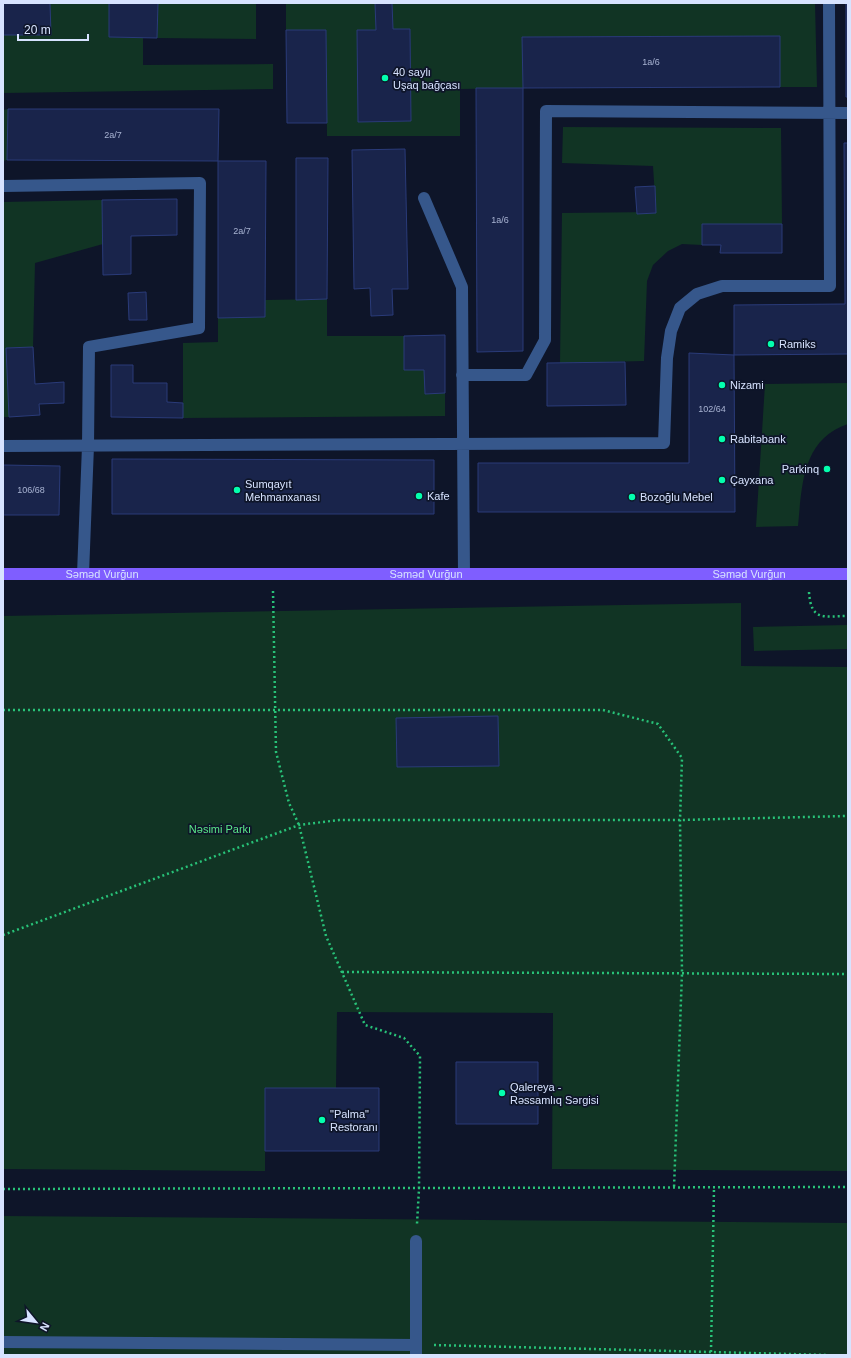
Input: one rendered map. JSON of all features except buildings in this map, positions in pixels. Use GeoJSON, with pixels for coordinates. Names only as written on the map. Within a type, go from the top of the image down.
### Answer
{"type":"FeatureCollection","features":[{"type":"Feature","properties":{"kind":"main road","name":"Səməd Vurğun"},"geometry":{"type":"LineString","coordinates":[[3,574],[848,574]]}},
{"type":"Feature","properties":{"kind":"lane"},"geometry":{"type":"LineString","coordinates":[[3,446],[664,443],[667,358],[671,331],[680,308],[697,294],[722,286],[830,286],[829,3]]}},
{"type":"Feature","properties":{"kind":"lane"},"geometry":{"type":"LineString","coordinates":[[462,375],[526,375],[545,340],[546,111],[848,113]]}},
{"type":"Feature","properties":{"kind":"lane"},"geometry":{"type":"LineString","coordinates":[[3,186],[200,183],[199,328],[89,347],[88,446],[83,574]]}},
{"type":"Feature","properties":{"kind":"lane"},"geometry":{"type":"LineString","coordinates":[[424,198],[462,287],[464,574]]}},
{"type":"Feature","properties":{"kind":"lane"},"geometry":{"type":"LineString","coordinates":[[3,1342],[416,1350],[416,1240]]}},
{"type":"Feature","properties":{"kind":"path"},"geometry":{"type":"LineString","coordinates":[[273,574],[276,752],[289,803],[299,825],[326,936],[365,1025],[404,1038],[420,1056],[419,1189],[416,1240]]}},
{"type":"Feature","properties":{"kind":"path"},"geometry":{"type":"LineString","coordinates":[[808,574],[810,606],[814,612],[822,616],[848,616]]}},
{"type":"Feature","properties":{"kind":"path"},"geometry":{"type":"LineString","coordinates":[[3,710],[603,710],[658,724],[682,758],[680,820],[682,973],[674,1188]]}},
{"type":"Feature","properties":{"kind":"path"},"geometry":{"type":"LineString","coordinates":[[3,935],[299,825],[339,820],[680,820],[848,816]]}},
{"type":"Feature","properties":{"kind":"path"},"geometry":{"type":"LineString","coordinates":[[342,972],[848,974]]}},
{"type":"Feature","properties":{"kind":"path"},"geometry":{"type":"LineString","coordinates":[[3,1189],[848,1187]]}},
{"type":"Feature","properties":{"kind":"path"},"geometry":{"type":"LineString","coordinates":[[711,1352],[714,1188]]}},
{"type":"Feature","properties":{"kind":"path"},"geometry":{"type":"LineString","coordinates":[[416,1350],[711,1352],[830,1355]]}},
{"type":"Feature","properties":{"kind":"green space"},"geometry":{"type":"Polygon","coordinates":[[[50,3],[109,3],[109,37],[143,38],[143,65],[273,64],[273,89],[3,93],[3,35],[51,35],[50,3]]]}},
{"type":"Feature","properties":{"kind":"green space"},"geometry":{"type":"Polygon","coordinates":[[[158,3],[256,3],[256,39],[157,38],[158,3]]]}},
{"type":"Feature","properties":{"kind":"green space"},"geometry":{"type":"Polygon","coordinates":[[[286,3],[375,3],[376,30],[357,31],[358,122],[411,121],[410,29],[393,29],[392,3],[815,3],[817,87],[780,87],[780,36],[523,37],[523,88],[460,89],[460,136],[327,136],[326,30],[286,30],[286,3]]]}},
{"type":"Feature","properties":{"kind":"green space"},"geometry":{"type":"Polygon","coordinates":[[[8,109],[7,160],[3,161],[3,110],[8,109]]]}},
{"type":"Feature","properties":{"kind":"green space"},"geometry":{"type":"Polygon","coordinates":[[[563,127],[781,128],[782,224],[702,224],[702,245],[682,244],[668,251],[653,265],[647,281],[644,361],[560,363],[562,213],[656,212],[653,166],[562,163],[563,127]]]}},
{"type":"Feature","properties":{"kind":"green space"},"geometry":{"type":"Polygon","coordinates":[[[102,200],[103,244],[35,263],[33,347],[6,348],[9,417],[3,417],[3,202],[102,200]]]}},
{"type":"Feature","properties":{"kind":"green space"},"geometry":{"type":"Polygon","coordinates":[[[327,299],[327,336],[404,336],[404,370],[424,370],[425,394],[445,393],[445,416],[183,418],[183,343],[218,342],[218,318],[265,317],[265,300],[327,299]]]}},
{"type":"Feature","properties":{"kind":"green space"},"geometry":{"type":"Polygon","coordinates":[[[848,383],[848,424],[833,431],[821,441],[813,452],[803,480],[798,526],[756,527],[765,384],[848,383]]]}},
{"type":"Feature","properties":{"kind":"green space","name":"Nəsimi Parkı"},"geometry":{"type":"Polygon","coordinates":[[[741,603],[741,666],[848,667],[848,1171],[552,1169],[553,1013],[337,1012],[336,1088],[265,1088],[265,1171],[3,1169],[3,616],[741,603]]]}},
{"type":"Feature","properties":{"kind":"green space"},"geometry":{"type":"Polygon","coordinates":[[[848,625],[848,649],[754,651],[753,627],[848,625]]]}},
{"type":"Feature","properties":{"kind":"green space"},"geometry":{"type":"Polygon","coordinates":[[[3,1216],[848,1223],[848,1355],[3,1355],[3,1216]]]}},
{"type":"Feature","properties":{"kind":"place","name":"40 saylı Uşaq bağçası"},"geometry":{"type":"Point","coordinates":[385,78]}},
{"type":"Feature","properties":{"kind":"place","name":"Ramiks"},"geometry":{"type":"Point","coordinates":[771,344]}},
{"type":"Feature","properties":{"kind":"place","name":"Nizami"},"geometry":{"type":"Point","coordinates":[722,385]}},
{"type":"Feature","properties":{"kind":"place","name":"Rabitəbank"},"geometry":{"type":"Point","coordinates":[722,439]}},
{"type":"Feature","properties":{"kind":"place","name":"Parkinq"},"geometry":{"type":"Point","coordinates":[827,469]}},
{"type":"Feature","properties":{"kind":"place","name":"Çayxana"},"geometry":{"type":"Point","coordinates":[722,480]}},
{"type":"Feature","properties":{"kind":"place","name":"Sumqayıt Mehmanxanası"},"geometry":{"type":"Point","coordinates":[237,490]}},
{"type":"Feature","properties":{"kind":"place","name":"Kafe"},"geometry":{"type":"Point","coordinates":[419,496]}},
{"type":"Feature","properties":{"kind":"place","name":"Bozoğlu Mebel"},"geometry":{"type":"Point","coordinates":[632,497]}},
{"type":"Feature","properties":{"kind":"place","name":"Qalereya - Rəssamlıq Sərgisi"},"geometry":{"type":"Point","coordinates":[502,1093]}},
{"type":"Feature","properties":{"kind":"place","name":"\"Palma\" Restoranı"},"geometry":{"type":"Point","coordinates":[322,1120]}}]}
